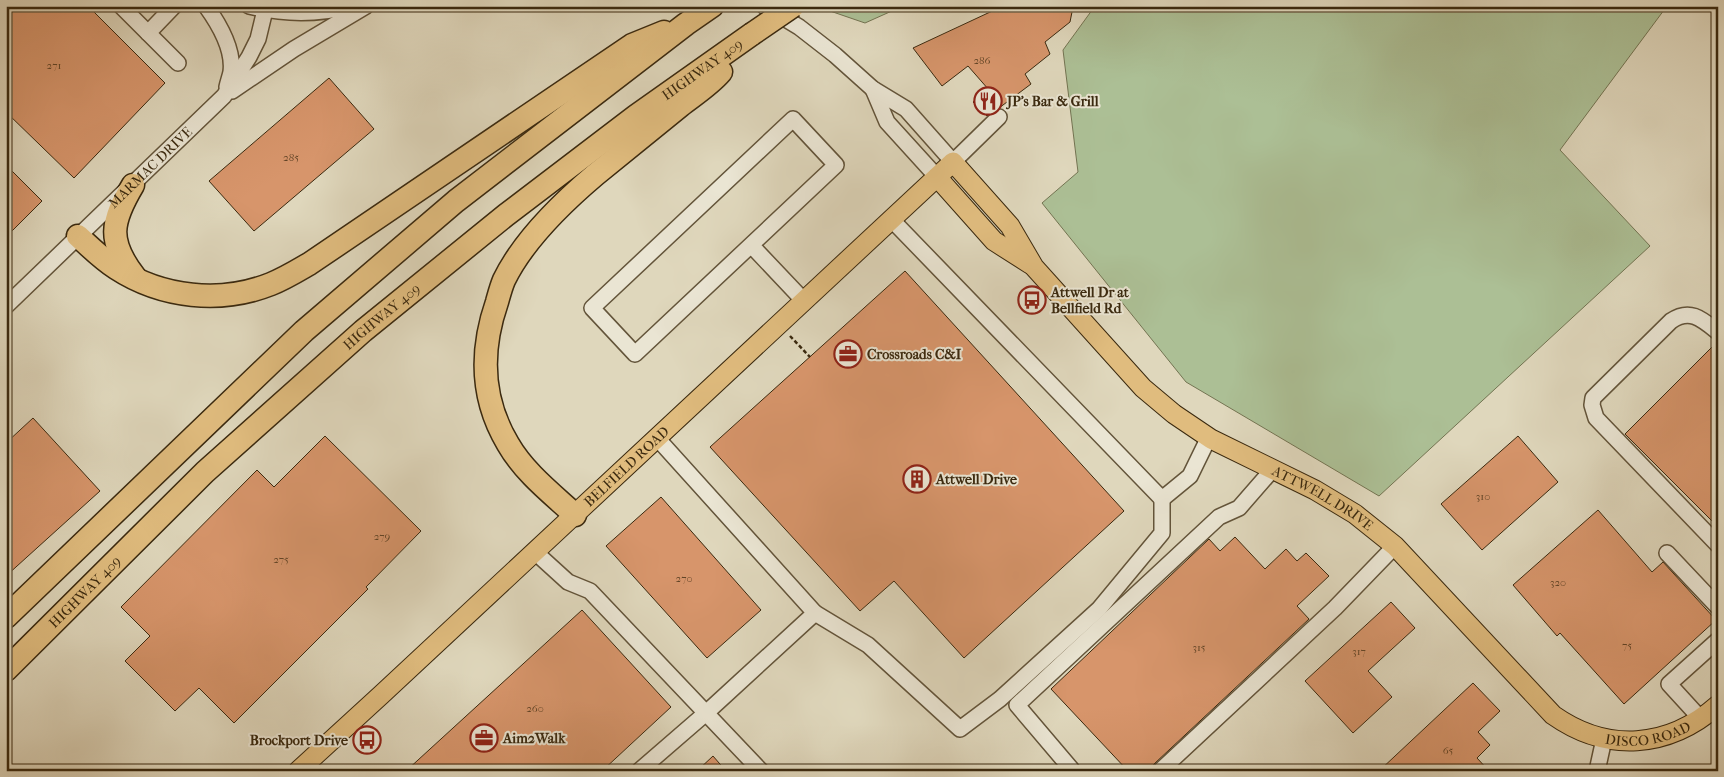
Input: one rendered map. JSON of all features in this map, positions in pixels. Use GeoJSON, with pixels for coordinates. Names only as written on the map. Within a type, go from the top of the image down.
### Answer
{"type":"FeatureCollection","features":[{"type":"Feature","properties":{"kind":"highway"},"geometry":{"type":"LineString","coordinates":[[6,617],[304,332],[456,201],[712,6]]}},
{"type":"Feature","properties":{"kind":"highway","name":"HIGHWAY 409"},"geometry":{"type":"LineString","coordinates":[[6,670],[205,472],[363,331],[506,215],[636,116],[793,6]]}},
{"type":"Feature","properties":{"kind":"highway"},"geometry":{"type":"LineString","coordinates":[[78,236],[108,263],[135,278],[163,289],[202,296],[242,293],[280,280],[309,264],[632,45],[686,24]]}},
{"type":"Feature","properties":{"kind":"highway"},"geometry":{"type":"LineString","coordinates":[[575,515],[539,483],[521,463],[508,445],[492,410],[487,392],[485,352],[492,317],[504,281],[523,249],[554,214],[593,176],[717,76],[752,34]]}},
{"type":"Feature","properties":{"kind":"highway"},"geometry":{"type":"LineString","coordinates":[[132,185],[116,218],[114,230],[121,256],[135,278]]}},
{"type":"Feature","properties":{"kind":"main road","name":"BELFIELD ROAD"},"geometry":{"type":"LineString","coordinates":[[298,771],[953,162]]}},
{"type":"Feature","properties":{"kind":"main road","name":"ATTWELL DRIVE"},"geometry":{"type":"LineString","coordinates":[[953,162],[1010,226],[1034,267],[1143,388],[1174,414],[1209,437],[1315,490],[1355,514],[1395,546],[1552,715],[1587,734],[1604,739]]}},
{"type":"Feature","properties":{"kind":"main road","name":"ATTWELL DRIVE"},"geometry":{"type":"LineString","coordinates":[[937,177],[994,241],[1034,267]]}},
{"type":"Feature","properties":{"kind":"main road","name":"DISCO ROAD"},"geometry":{"type":"LineString","coordinates":[[1604,739],[1644,741],[1660,738],[1679,732],[1701,719],[1718,705]]}},
{"type":"Feature","properties":{"kind":"street"},"geometry":{"type":"LineString","coordinates":[[121,6],[178,64]]}},
{"type":"Feature","properties":{"kind":"street"},"geometry":{"type":"LineString","coordinates":[[148,33],[174,6]]}},
{"type":"Feature","properties":{"kind":"street"},"geometry":{"type":"LineString","coordinates":[[206,6],[221,31],[231,59],[231,71],[224,96]]}},
{"type":"Feature","properties":{"kind":"street"},"geometry":{"type":"LineString","coordinates":[[249,6],[265,10],[307,12],[345,7]]}},
{"type":"Feature","properties":{"kind":"street"},"geometry":{"type":"LineString","coordinates":[[224,96],[294,49],[366,6]]}},
{"type":"Feature","properties":{"kind":"street","name":"ATTWELL DRIVE"},"geometry":{"type":"LineString","coordinates":[[764,6],[799,27],[835,55],[873,89],[906,109],[953,162]]}},
{"type":"Feature","properties":{"kind":"street","name":"MARMAC DRIVE"},"geometry":{"type":"LineString","coordinates":[[6,306],[224,96],[254,48],[265,10]]}},
{"type":"Feature","properties":{"kind":"street","name":"ATTWELL DRIVE"},"geometry":{"type":"LineString","coordinates":[[873,89],[887,122],[937,177]]}},
{"type":"Feature","properties":{"kind":"street"},"geometry":{"type":"LineString","coordinates":[[953,162],[999,117]]}},
{"type":"Feature","properties":{"kind":"street"},"geometry":{"type":"LineString","coordinates":[[793,119],[836,165],[751,245],[635,354],[592,308],[793,119]]}},
{"type":"Feature","properties":{"kind":"street"},"geometry":{"type":"LineString","coordinates":[[657,438],[815,613],[868,645],[960,729],[1000,699],[1099,609],[1162,533],[1162,499],[891,219]]}},
{"type":"Feature","properties":{"kind":"street"},"geometry":{"type":"LineString","coordinates":[[751,245],[804,301]]}},
{"type":"Feature","properties":{"kind":"street"},"geometry":{"type":"LineString","coordinates":[[1718,332],[1701,319],[1690,315],[1680,315],[1671,321],[1593,398],[1592,405],[1596,418],[1718,545]]}},
{"type":"Feature","properties":{"kind":"street"},"geometry":{"type":"LineString","coordinates":[[1162,499],[1190,476],[1209,437]]}},
{"type":"Feature","properties":{"kind":"street"},"geometry":{"type":"LineString","coordinates":[[1073,771],[1017,705],[1219,517],[1239,508],[1273,469]]}},
{"type":"Feature","properties":{"kind":"street"},"geometry":{"type":"LineString","coordinates":[[1160,771],[1335,608],[1395,546]]}},
{"type":"Feature","properties":{"kind":"street"},"geometry":{"type":"LineString","coordinates":[[535,552],[568,582],[590,591],[761,771]]}},
{"type":"Feature","properties":{"kind":"street"},"geometry":{"type":"LineString","coordinates":[[1667,553],[1718,608]]}},
{"type":"Feature","properties":{"kind":"street"},"geometry":{"type":"LineString","coordinates":[[639,771],[706,713],[815,613]]}},
{"type":"Feature","properties":{"kind":"street"},"geometry":{"type":"LineString","coordinates":[[1701,719],[1668,684],[1718,640]]}},
{"type":"Feature","properties":{"kind":"street","name":"DISCO ROAD"},"geometry":{"type":"LineString","coordinates":[[1597,771],[1604,739]]}},
{"type":"Feature","properties":{"kind":"path"},"geometry":{"type":"LineString","coordinates":[[778,325],[810,357]]}},
{"type":"Feature","properties":{"kind":"green space"},"geometry":{"type":"Polygon","coordinates":[[[837,6],[903,6],[865,23],[830,11],[837,6]]]}},
{"type":"Feature","properties":{"kind":"green space"},"geometry":{"type":"Polygon","coordinates":[[[1095,6],[1667,6],[1560,150],[1650,246],[1379,496],[1186,382],[1042,203],[1078,172],[1063,50],[1095,6]]]}},
{"type":"Feature","properties":{"kind":"building"},"geometry":{"type":"Polygon","coordinates":[[[6,6],[88,6],[165,83],[74,178],[6,112],[6,6]]]}},
{"type":"Feature","properties":{"kind":"building"},"geometry":{"type":"Polygon","coordinates":[[[1003,6],[1071,6],[1072,12],[1070,22],[1045,42],[1050,54],[1025,74],[1031,84],[987,116],[973,102],[989,90],[968,66],[942,86],[913,48],[1003,6]]]}},
{"type":"Feature","properties":{"kind":"building"},"geometry":{"type":"Polygon","coordinates":[[[329,78],[374,129],[254,231],[209,181],[329,78]]]}},
{"type":"Feature","properties":{"kind":"building"},"geometry":{"type":"Polygon","coordinates":[[[6,165],[42,201],[6,237],[6,165]]]}},
{"type":"Feature","properties":{"kind":"building","name":"Attwell Drive"},"geometry":{"type":"Polygon","coordinates":[[[905,271],[1124,511],[964,658],[894,581],[860,611],[710,447],[905,271]]]}},
{"type":"Feature","properties":{"kind":"building"},"geometry":{"type":"Polygon","coordinates":[[[1718,341],[1718,527],[1625,434],[1718,341]]]}},
{"type":"Feature","properties":{"kind":"building"},"geometry":{"type":"Polygon","coordinates":[[[33,418],[100,491],[6,576],[6,443],[33,418]]]}},
{"type":"Feature","properties":{"kind":"building"},"geometry":{"type":"Polygon","coordinates":[[[325,436],[421,531],[366,587],[368,589],[234,723],[199,688],[175,711],[125,661],[150,636],[121,607],[257,470],[274,487],[325,436]]]}},
{"type":"Feature","properties":{"kind":"building"},"geometry":{"type":"Polygon","coordinates":[[[1518,436],[1558,482],[1482,550],[1441,504],[1518,436]]]}},
{"type":"Feature","properties":{"kind":"building"},"geometry":{"type":"Polygon","coordinates":[[[661,497],[761,610],[707,658],[606,546],[661,497]]]}},
{"type":"Feature","properties":{"kind":"building"},"geometry":{"type":"Polygon","coordinates":[[[1598,510],[1652,572],[1663,562],[1716,620],[1624,704],[1560,633],[1557,636],[1513,585],[1598,510]]]}},
{"type":"Feature","properties":{"kind":"building"},"geometry":{"type":"Polygon","coordinates":[[[1235,537],[1265,569],[1286,549],[1297,561],[1306,553],[1329,576],[1297,606],[1309,619],[1154,764],[1151,771],[1128,771],[1051,689],[1209,539],[1220,551],[1235,537]]]}},
{"type":"Feature","properties":{"kind":"building"},"geometry":{"type":"Polygon","coordinates":[[[1391,602],[1415,628],[1368,671],[1392,697],[1353,733],[1305,681],[1391,602]]]}},
{"type":"Feature","properties":{"kind":"building"},"geometry":{"type":"Polygon","coordinates":[[[582,610],[671,707],[602,771],[406,771],[582,610]]]}},
{"type":"Feature","properties":{"kind":"building"},"geometry":{"type":"Polygon","coordinates":[[[1473,683],[1500,711],[1478,732],[1490,745],[1477,758],[1489,771],[1379,771],[1473,683]]]}},
{"type":"Feature","properties":{"kind":"building"},"geometry":{"type":"Polygon","coordinates":[[[713,756],[726,771],[697,771],[713,756]]]}},
{"type":"Feature","properties":{"kind":"place","name":"JP's Bar & Grill"},"geometry":{"type":"Point","coordinates":[988,101]}},
{"type":"Feature","properties":{"kind":"place","name":"Attwell Dr at Bellfield Rd"},"geometry":{"type":"Point","coordinates":[1032,300]}},
{"type":"Feature","properties":{"kind":"place","name":"Crossroads C&I"},"geometry":{"type":"Point","coordinates":[848,354]}},
{"type":"Feature","properties":{"kind":"place","name":"Attwell Drive"},"geometry":{"type":"Point","coordinates":[917,479]}},
{"type":"Feature","properties":{"kind":"place","name":"Aim2Walk"},"geometry":{"type":"Point","coordinates":[484,738]}},
{"type":"Feature","properties":{"kind":"place","name":"Brockport Drive"},"geometry":{"type":"Point","coordinates":[367,740]}}]}
